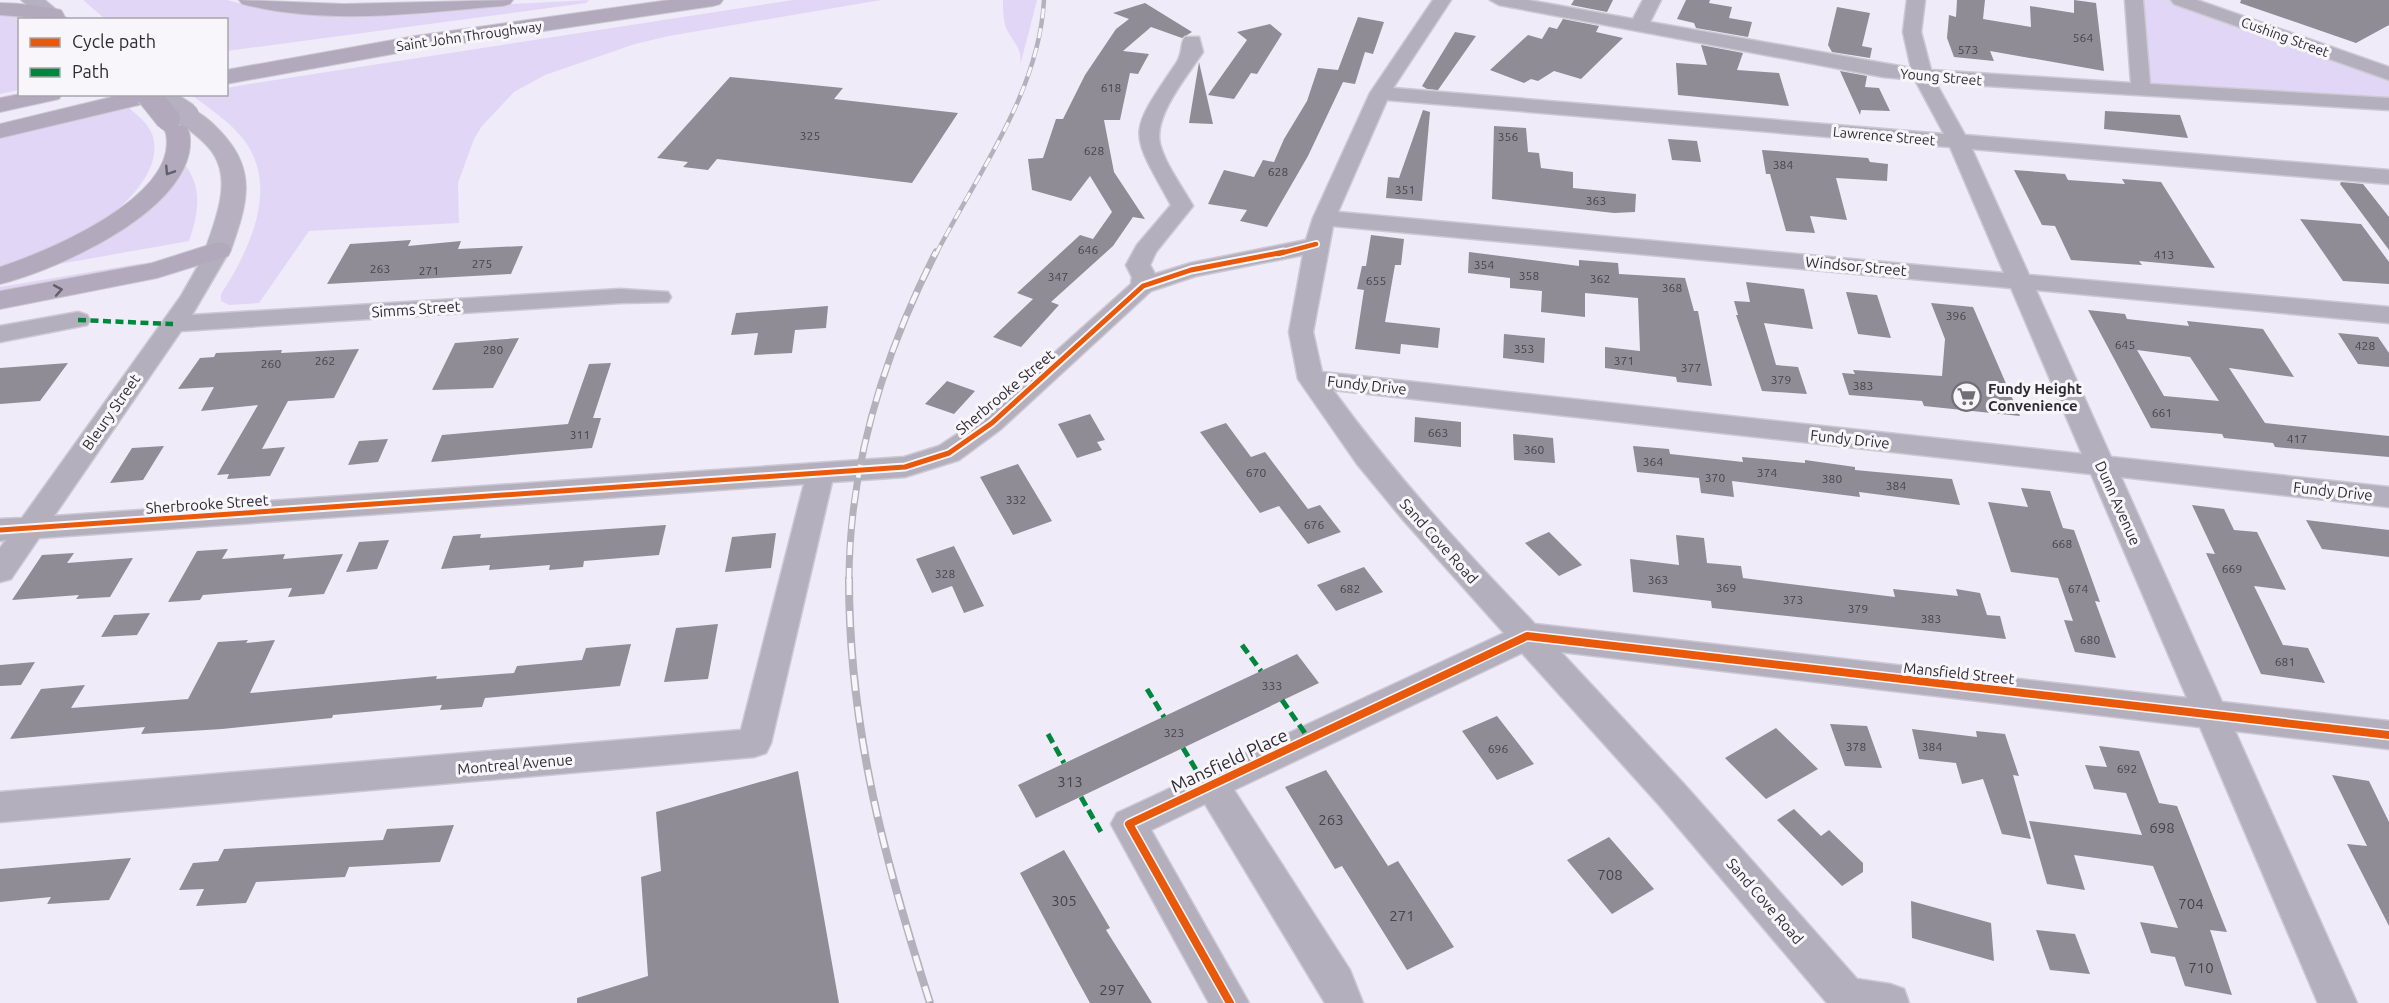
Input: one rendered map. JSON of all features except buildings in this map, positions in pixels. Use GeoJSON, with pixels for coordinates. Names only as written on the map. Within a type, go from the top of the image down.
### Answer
{"type":"FeatureCollection","features":[{"type":"Feature","properties":{"kind":"highway"},"geometry":{"type":"LineString","coordinates":[[249,0],[286,6],[334,9],[503,0]]}},
{"type":"Feature","properties":{"kind":"highway","name":"Saint John Throughway"},"geometry":{"type":"LineString","coordinates":[[228,61],[633,0]]}},
{"type":"Feature","properties":{"kind":"highway","name":"Saint John Throughway"},"geometry":{"type":"LineString","coordinates":[[228,78],[415,43],[713,0]]}},
{"type":"Feature","properties":{"kind":"highway"},"geometry":{"type":"LineString","coordinates":[[0,9],[58,9]]}},
{"type":"Feature","properties":{"kind":"highway"},"geometry":{"type":"LineString","coordinates":[[0,100],[19,96]]}},
{"type":"Feature","properties":{"kind":"highway"},"geometry":{"type":"LineString","coordinates":[[0,105],[42,96]]}},
{"type":"Feature","properties":{"kind":"highway"},"geometry":{"type":"LineString","coordinates":[[0,120],[120,96]]}},
{"type":"Feature","properties":{"kind":"highway"},"geometry":{"type":"LineString","coordinates":[[0,131],[148,96]]}},
{"type":"Feature","properties":{"kind":"highway"},"geometry":{"type":"LineString","coordinates":[[0,277],[69,250],[100,232],[145,200],[173,167],[178,154],[177,117],[151,96]]}},
{"type":"Feature","properties":{"kind":"highway"},"geometry":{"type":"LineString","coordinates":[[0,277],[134,256],[218,250]]}},
{"type":"Feature","properties":{"kind":"highway"},"geometry":{"type":"LineString","coordinates":[[0,300],[146,273],[218,250]]}},
{"type":"Feature","properties":{"kind":"main road"},"geometry":{"type":"LineString","coordinates":[[32,0],[58,9]]}},
{"type":"Feature","properties":{"kind":"main road"},"geometry":{"type":"LineString","coordinates":[[158,96],[177,117],[219,142],[232,162],[235,177],[234,197],[218,250]]}},
{"type":"Feature","properties":{"kind":"street","name":"Sand Cove Road"},"geometry":{"type":"LineString","coordinates":[[1442,0],[1380,93],[1320,231],[1301,332],[1311,379],[1367,457],[1414,514],[1672,795],[1850,1000]]}},
{"type":"Feature","properties":{"kind":"street","name":"Young Street"},"geometry":{"type":"LineString","coordinates":[[1499,0],[1883,71],[1923,76],[2389,104]]}},
{"type":"Feature","properties":{"kind":"street"},"geometry":{"type":"LineString","coordinates":[[1639,27],[1652,0]]}},
{"type":"Feature","properties":{"kind":"street","name":"Dunn Avenue"},"geometry":{"type":"LineString","coordinates":[[1916,0],[1912,32],[1923,76],[1959,143],[2337,1003]]}},
{"type":"Feature","properties":{"kind":"street"},"geometry":{"type":"LineString","coordinates":[[2134,0],[2141,90]]}},
{"type":"Feature","properties":{"kind":"street","name":"Cushing Street"},"geometry":{"type":"LineString","coordinates":[[2180,0],[2389,74]]}},
{"type":"Feature","properties":{"kind":"street"},"geometry":{"type":"LineString","coordinates":[[1143,286],[1144,277],[1138,266],[1145,250],[1182,206],[1154,156],[1148,135],[1155,114],[1193,52],[1192,41]]}},
{"type":"Feature","properties":{"kind":"street","name":"Lawrence Street"},"geometry":{"type":"LineString","coordinates":[[1380,93],[2389,177]]}},
{"type":"Feature","properties":{"kind":"street","name":"Sherbrooke Street"},"geometry":{"type":"LineString","coordinates":[[0,530],[905,467],[949,453],[992,423],[1143,286],[1191,270],[1274,255],[1320,231]]}},
{"type":"Feature","properties":{"kind":"street","name":"Windsor Street"},"geometry":{"type":"LineString","coordinates":[[1320,231],[2020,281],[2389,315]]}},
{"type":"Feature","properties":{"kind":"street","name":"Bleury Street"},"geometry":{"type":"LineString","coordinates":[[0,571],[173,324],[218,250]]}},
{"type":"Feature","properties":{"kind":"street","name":"Simms Street"},"geometry":{"type":"LineString","coordinates":[[173,324],[620,296],[659,297]]}},
{"type":"Feature","properties":{"kind":"street"},"geometry":{"type":"LineString","coordinates":[[0,334],[78,320]]}},
{"type":"Feature","properties":{"kind":"street","name":"Fundy Drive"},"geometry":{"type":"LineString","coordinates":[[1311,379],[2389,497]]}},
{"type":"Feature","properties":{"kind":"street","name":"Montreal Avenue"},"geometry":{"type":"LineString","coordinates":[[0,807],[754,743],[820,474]]}},
{"type":"Feature","properties":{"kind":"street","name":"Mansfield Street"},"geometry":{"type":"LineString","coordinates":[[1527,636],[2389,735]]}},
{"type":"Feature","properties":{"kind":"street","name":"Mansfield Place"},"geometry":{"type":"LineString","coordinates":[[1230,1003],[1129,824],[1527,636]]}},
{"type":"Feature","properties":{"kind":"street","name":"Mansfield Place"},"geometry":{"type":"LineString","coordinates":[[1212,785],[1336,983],[1344,1003]]}},
{"type":"Feature","properties":{"kind":"street"},"geometry":{"type":"LineString","coordinates":[[1850,1000],[1890,1003]]}},
{"type":"Feature","properties":{"kind":"shaded area"},"geometry":{"type":"Polygon","coordinates":[[[83,0],[227,0],[261,9],[321,14],[589,0],[586,3],[228,51],[228,18],[104,18],[83,0]]]}},
{"type":"Feature","properties":{"kind":"shaded area"},"geometry":{"type":"Polygon","coordinates":[[[793,0],[881,0],[669,36],[635,44],[545,75],[514,92],[482,126],[474,139],[458,183],[459,223],[309,231],[259,303],[229,305],[221,301],[221,294],[241,259],[257,219],[260,178],[254,159],[244,140],[226,122],[193,96],[228,96],[228,88],[793,0]]]}},
{"type":"Feature","properties":{"kind":"shaded area"},"geometry":{"type":"Polygon","coordinates":[[[1003,0],[1037,0],[1020,66],[1019,50],[1005,23],[1003,0]]]}},
{"type":"Feature","properties":{"kind":"shaded area"},"geometry":{"type":"Polygon","coordinates":[[[2134,0],[2180,0],[2389,74],[2389,104],[2141,90],[2134,0]]]}},
{"type":"Feature","properties":{"kind":"shaded area"},"geometry":{"type":"Polygon","coordinates":[[[0,12],[25,18],[18,18],[18,90],[0,94],[0,12]]]}},
{"type":"Feature","properties":{"kind":"shaded area"},"geometry":{"type":"Polygon","coordinates":[[[128,107],[142,119],[150,130],[154,149],[151,164],[144,179],[133,194],[106,219],[80,236],[0,269],[0,136],[128,107]]]}},
{"type":"Feature","properties":{"kind":"shaded area"},"geometry":{"type":"Polygon","coordinates":[[[182,166],[186,166],[191,175],[197,193],[195,221],[189,241],[54,265],[182,166]]]}},
{"type":"Feature","properties":{"kind":"shaded area"},"geometry":{"type":"Polygon","coordinates":[[[143,263],[119,271],[0,292],[0,287],[143,263]]]}},
{"type":"Feature","properties":{"kind":"railway"},"geometry":{"type":"LineString","coordinates":[[936,254],[1004,132],[1018,100],[1031,68],[1040,34],[1044,0]]}},
{"type":"Feature","properties":{"kind":"railway"},"geometry":{"type":"LineString","coordinates":[[849,580],[855,495],[873,412],[900,330],[936,252]]}},
{"type":"Feature","properties":{"kind":"railway"},"geometry":{"type":"LineString","coordinates":[[849,580],[855,689],[863,742],[898,898],[930,1003]]}},
{"type":"Feature","properties":{"kind":"marked path"},"geometry":{"type":"LineString","coordinates":[[78,320],[173,324]]}},
{"type":"Feature","properties":{"kind":"marked path"},"geometry":{"type":"LineString","coordinates":[[1242,645],[1261,671]]}},
{"type":"Feature","properties":{"kind":"marked path"},"geometry":{"type":"LineString","coordinates":[[1147,689],[1164,717]]}},
{"type":"Feature","properties":{"kind":"marked path"},"geometry":{"type":"LineString","coordinates":[[1282,700],[1309,739]]}},
{"type":"Feature","properties":{"kind":"marked path"},"geometry":{"type":"LineString","coordinates":[[1048,734],[1064,763]]}},
{"type":"Feature","properties":{"kind":"marked path"},"geometry":{"type":"LineString","coordinates":[[1183,748],[1207,788]]}},
{"type":"Feature","properties":{"kind":"marked path"},"geometry":{"type":"LineString","coordinates":[[1081,797],[1101,832]]}},
{"type":"Feature","properties":{"kind":"cycle path"},"geometry":{"type":"LineString","coordinates":[[0,530],[905,467],[949,453],[992,423],[1143,286],[1191,270],[1274,255],[1316,244]]}},
{"type":"Feature","properties":{"kind":"cycle path"},"geometry":{"type":"LineString","coordinates":[[1230,1003],[1129,824],[1527,636],[2389,735]]}},
{"type":"Feature","properties":{"kind":"place","name":"Fundy Height Convenience"},"geometry":{"type":"Point","coordinates":[1967,397]}}]}
